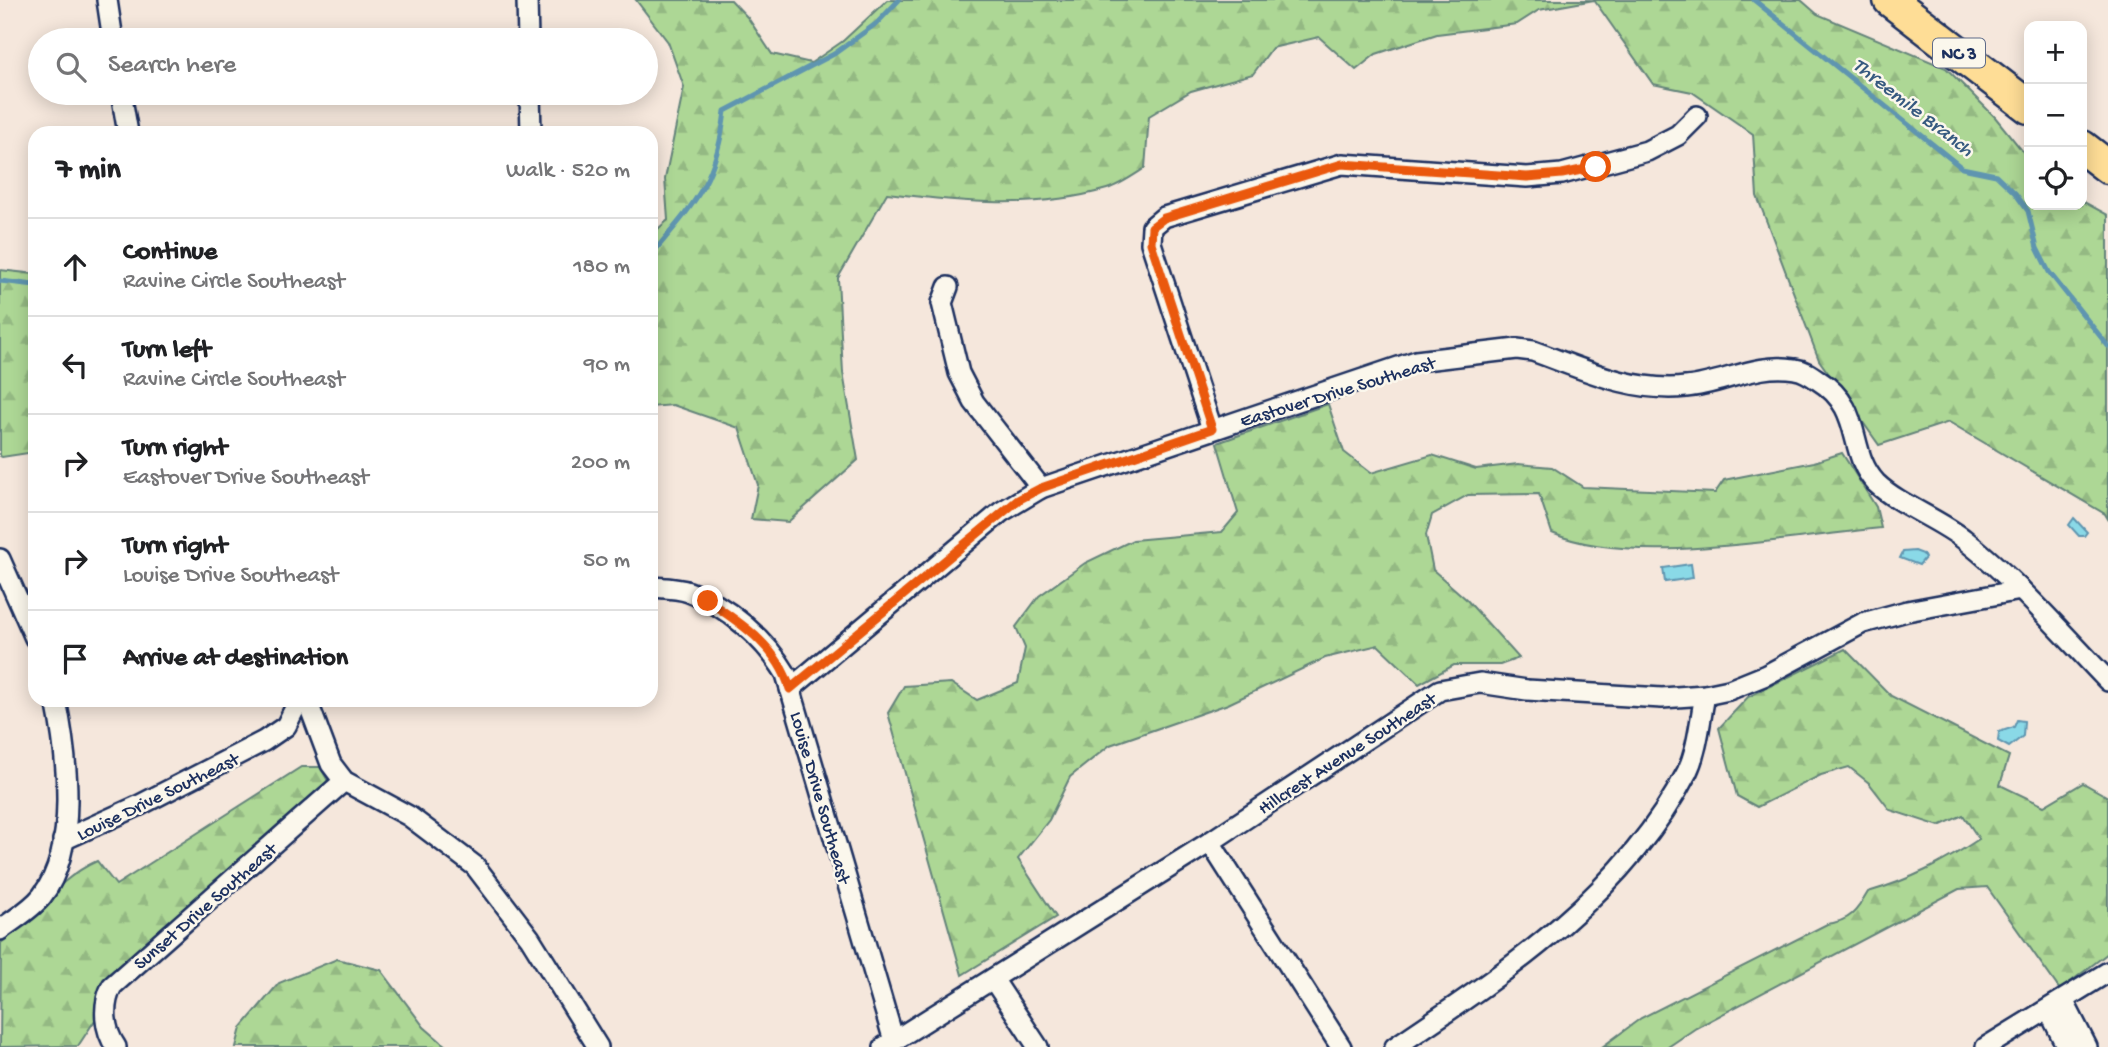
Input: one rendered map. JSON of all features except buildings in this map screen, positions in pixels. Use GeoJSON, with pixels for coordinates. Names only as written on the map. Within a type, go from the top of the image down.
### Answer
{"type":"FeatureCollection","features":[{"type":"Feature","properties":{"kind":"main road","name":"NC 3"},"geometry":{"type":"LineString","coordinates":[[1890,0],[2024,103]]}},
{"type":"Feature","properties":{"kind":"main road"},"geometry":{"type":"LineString","coordinates":[[2083,147],[2108,167]]}},
{"type":"Feature","properties":{"kind":"street"},"geometry":{"type":"LineString","coordinates":[[107,0],[111,28]]}},
{"type":"Feature","properties":{"kind":"street"},"geometry":{"type":"LineString","coordinates":[[527,0],[528,28]]}},
{"type":"Feature","properties":{"kind":"street"},"geometry":{"type":"LineString","coordinates":[[123,105],[127,126]]}},
{"type":"Feature","properties":{"kind":"street"},"geometry":{"type":"LineString","coordinates":[[530,105],[531,126]]}},
{"type":"Feature","properties":{"kind":"street"},"geometry":{"type":"LineString","coordinates":[[1212,429],[1151,243],[1152,227],[1164,218],[1342,164],[1527,177],[1562,174],[1647,151],[1678,135],[1697,116]]}},
{"type":"Feature","properties":{"kind":"street"},"geometry":{"type":"LineString","coordinates":[[948,287],[942,303],[959,373],[974,402],[1041,488]]}},
{"type":"Feature","properties":{"kind":"street","name":"Eastover Drive Southeast"},"geometry":{"type":"LineString","coordinates":[[790,689],[1001,512],[1041,488],[1416,360],[1517,349],[1533,351],[1629,386],[1685,388],[1772,368],[1795,369],[1830,388],[1849,410],[1865,467],[1877,484],[1962,537],[2021,590],[2108,681]]}},
{"type":"Feature","properties":{"kind":"street"},"geometry":{"type":"LineString","coordinates":[[0,559],[28,622]]}},
{"type":"Feature","properties":{"kind":"street","name":"Louise Drive Southeast"},"geometry":{"type":"LineString","coordinates":[[658,588],[687,592],[736,620],[775,656],[790,689],[889,1044]]}},
{"type":"Feature","properties":{"kind":"street","name":"Hillcrest Avenue Southeast"},"geometry":{"type":"LineString","coordinates":[[889,1044],[1210,842],[1440,690],[1480,683],[1527,690],[1662,698],[1705,695],[1729,690],[1766,675],[1863,623],[1907,611],[2021,590]]}},
{"type":"Feature","properties":{"kind":"street"},"geometry":{"type":"LineString","coordinates":[[1395,1047],[1537,947],[1567,922],[1624,862],[1657,821],[1687,771],[1695,749],[1705,695]]}},
{"type":"Feature","properties":{"kind":"street"},"geometry":{"type":"LineString","coordinates":[[57,707],[65,754],[63,840]]}},
{"type":"Feature","properties":{"kind":"street","name":"Louise Drive Southeast"},"geometry":{"type":"LineString","coordinates":[[0,930],[42,895],[55,871],[63,840],[264,741],[286,726],[296,707]]}},
{"type":"Feature","properties":{"kind":"street"},"geometry":{"type":"LineString","coordinates":[[310,707],[331,764],[344,781],[409,816],[475,866],[530,938],[598,1047]]}},
{"type":"Feature","properties":{"kind":"street","name":"Sunset Drive Southeast"},"geometry":{"type":"LineString","coordinates":[[116,1047],[106,1015],[107,996],[112,986],[344,781]]}},
{"type":"Feature","properties":{"kind":"street"},"geometry":{"type":"LineString","coordinates":[[66,798],[85,816],[107,820]]}},
{"type":"Feature","properties":{"kind":"street"},"geometry":{"type":"LineString","coordinates":[[1210,842],[1341,1047]]}},
{"type":"Feature","properties":{"kind":"street"},"geometry":{"type":"LineString","coordinates":[[1986,1047],[2056,1007],[2108,972]]}},
{"type":"Feature","properties":{"kind":"street"},"geometry":{"type":"LineString","coordinates":[[993,979],[1038,1047]]}},
{"type":"Feature","properties":{"kind":"street"},"geometry":{"type":"LineString","coordinates":[[2056,1007],[2067,1047]]}},
{"type":"Feature","properties":{"kind":"street"},"geometry":{"type":"LineString","coordinates":[[2056,1007],[2087,1047]]}},
{"type":"Feature","properties":{"kind":"green space"},"geometry":{"type":"Polygon","coordinates":[[[636,0],[731,0],[748,18],[772,54],[811,63],[843,41],[887,0],[1594,0],[1539,10],[1517,24],[1437,34],[1376,54],[1356,70],[1319,37],[1272,48],[1253,74],[1191,91],[1149,116],[1145,168],[1107,189],[1080,196],[1025,202],[970,201],[887,193],[838,278],[843,373],[858,460],[788,522],[751,519],[758,485],[739,428],[673,405],[658,406],[658,229],[668,220],[665,179],[684,87],[668,42],[636,0]]]}},
{"type":"Feature","properties":{"kind":"green space"},"geometry":{"type":"Polygon","coordinates":[[[1594,0],[1801,0],[1817,14],[1946,68],[1995,117],[2024,153],[2024,210],[2087,210],[2087,204],[2108,215],[2108,519],[2105,514],[1949,422],[1879,445],[1819,360],[1757,196],[1753,134],[1692,92],[1653,84],[1594,0]]]}},
{"type":"Feature","properties":{"kind":"green space"},"geometry":{"type":"Polygon","coordinates":[[[0,270],[28,273],[28,453],[0,456],[0,270]]]}},
{"type":"Feature","properties":{"kind":"green space"},"geometry":{"type":"Polygon","coordinates":[[[1328,404],[1344,452],[1371,473],[1432,455],[1476,469],[1518,464],[1552,467],[1583,487],[1715,493],[1724,480],[1814,462],[1842,453],[1876,507],[1881,528],[1713,547],[1625,548],[1585,543],[1552,533],[1539,494],[1468,495],[1432,515],[1426,535],[1433,570],[1466,599],[1519,658],[1500,665],[1454,665],[1419,684],[1378,645],[1325,658],[1228,704],[1110,745],[1070,777],[1049,820],[1018,859],[1056,917],[962,975],[888,713],[904,686],[951,683],[977,700],[1018,683],[1025,648],[1016,627],[1039,596],[1085,563],[1133,540],[1222,532],[1238,513],[1217,443],[1328,404]]]}},
{"type":"Feature","properties":{"kind":"green space"},"geometry":{"type":"Polygon","coordinates":[[[1845,649],[1891,696],[2009,756],[2000,785],[2044,806],[2083,783],[2108,797],[2108,953],[2060,990],[1987,887],[1959,889],[1696,1028],[1668,1047],[1602,1047],[1641,1018],[1827,924],[1847,918],[1868,892],[1926,870],[1979,839],[1963,815],[1939,826],[1890,810],[1869,783],[1849,767],[1821,775],[1757,807],[1737,796],[1719,728],[1748,697],[1845,649]]]}},
{"type":"Feature","properties":{"kind":"green space"},"geometry":{"type":"Polygon","coordinates":[[[301,767],[320,767],[331,786],[100,987],[97,1017],[78,1046],[0,1047],[1,943],[58,887],[97,861],[116,885],[301,767]]]}},
{"type":"Feature","properties":{"kind":"green space"},"geometry":{"type":"Polygon","coordinates":[[[337,959],[381,970],[424,1027],[447,1047],[236,1047],[241,1028],[279,983],[337,959]]]}},
{"type":"Feature","properties":{"kind":"water"},"geometry":{"type":"Polygon","coordinates":[[[2074,518],[2087,532],[2084,536],[2079,536],[2069,525],[2074,518]]]}},
{"type":"Feature","properties":{"kind":"water"},"geometry":{"type":"Polygon","coordinates":[[[1915,551],[1923,554],[1925,558],[1919,565],[1900,558],[1903,552],[1915,551]]]}},
{"type":"Feature","properties":{"kind":"water"},"geometry":{"type":"Polygon","coordinates":[[[1691,564],[1693,578],[1665,582],[1663,568],[1691,564]]]}},
{"type":"Feature","properties":{"kind":"water"},"geometry":{"type":"Polygon","coordinates":[[[2017,720],[2024,721],[2023,736],[2009,747],[1998,741],[1999,732],[2014,727],[2017,720]]]}},
{"type":"Feature","properties":{"kind":"waterway"},"geometry":{"type":"LineString","coordinates":[[658,247],[680,221],[709,174],[716,156],[725,111],[834,54],[877,23],[899,0]]}},
{"type":"Feature","properties":{"kind":"waterway","name":"Threemile Branch"},"geometry":{"type":"LineString","coordinates":[[1754,0],[1962,168],[1996,175],[2015,193],[2028,211],[2037,248],[2049,272],[2108,346]]}},
{"type":"Feature","properties":{"kind":"waterway"},"geometry":{"type":"LineString","coordinates":[[0,281],[28,284]]}},
{"type":"Feature","properties":{"kind":"route"},"geometry":{"type":"LineString","coordinates":[[708,601],[762,642],[786,674],[790,689],[1018,500],[1041,488],[1212,429],[1151,243],[1152,227],[1164,218],[1342,164],[1377,164],[1527,177],[1596,167]]}}]}
